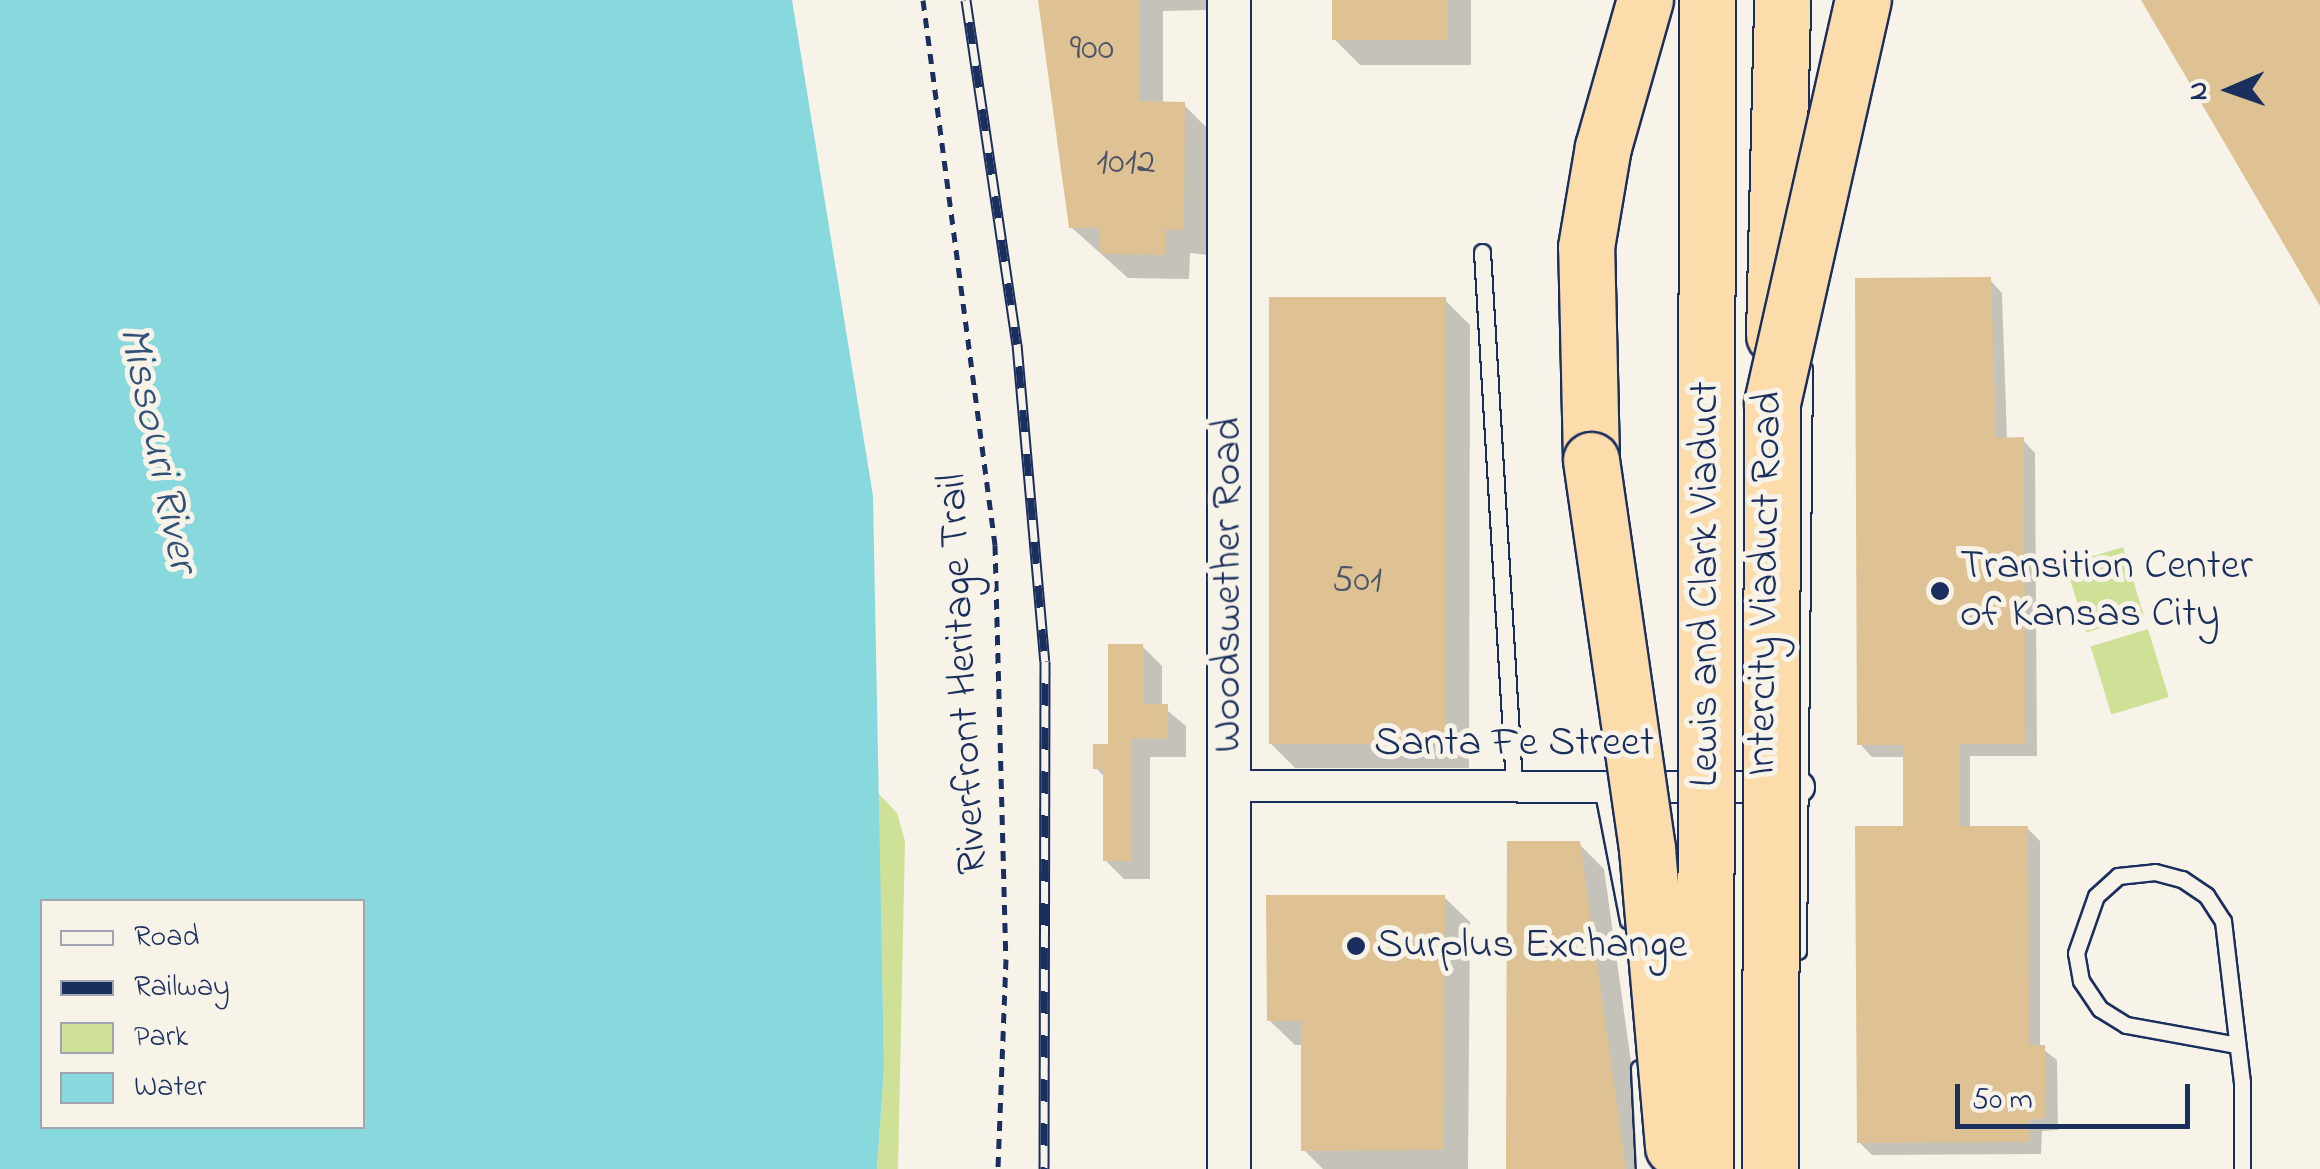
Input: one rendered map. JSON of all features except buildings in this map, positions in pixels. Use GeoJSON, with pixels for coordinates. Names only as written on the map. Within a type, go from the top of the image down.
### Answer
{"type":"FeatureCollection","features":[{"type":"Feature","properties":{"kind":"highway"},"geometry":{"type":"LineString","coordinates":[[1645,0],[1603,147],[1586,247],[1584,342],[1592,460],[1646,849],[1676,1169]]}},
{"type":"Feature","properties":{"kind":"highway","name":"Lewis and Clark Viaduct"},"geometry":{"type":"LineString","coordinates":[[1705,1169],[1707,0]]}},
{"type":"Feature","properties":{"kind":"highway"},"geometry":{"type":"LineString","coordinates":[[1772,403],[1782,0]]}},
{"type":"Feature","properties":{"kind":"highway"},"geometry":{"type":"LineString","coordinates":[[1772,403],[1863,0]]}},
{"type":"Feature","properties":{"kind":"highway","name":"Lewis and Clark Viaduct"},"geometry":{"type":"LineString","coordinates":[[1770,1169],[1772,403]]}},
{"type":"Feature","properties":{"kind":"street","name":"Woodswether Road"},"geometry":{"type":"LineString","coordinates":[[1229,0],[1229,1169]]}},
{"type":"Feature","properties":{"kind":"street","name":"Santa Fe Street"},"geometry":{"type":"LineString","coordinates":[[1228,786],[1799,787]]}},
{"type":"Feature","properties":{"kind":"lane","name":"Intercity Viaduct Road"},"geometry":{"type":"LineString","coordinates":[[1798,964],[1806,158]]}},
{"type":"Feature","properties":{"kind":"lane"},"geometry":{"type":"LineString","coordinates":[[1482,252],[1514,784]]}},
{"type":"Feature","properties":{"kind":"lane"},"geometry":{"type":"LineString","coordinates":[[1602,787],[1630,932]]}},
{"type":"Feature","properties":{"kind":"lane"},"geometry":{"type":"LineString","coordinates":[[2237,1045],[2126,1025],[2100,1009],[2081,982],[2076,953],[2096,896],[2118,876],[2155,872],[2206,895],[2223,921],[2237,1045],[2242,1169]]}},
{"type":"Feature","properties":{"kind":"lane"},"geometry":{"type":"LineString","coordinates":[[1638,1054],[1644,1169]]}},
{"type":"Feature","properties":{"kind":"path","name":"Riverfront Heritage Trail"},"geometry":{"type":"LineString","coordinates":[[924,0],[996,545],[1006,959],[998,1169]]}},
{"type":"Feature","properties":{"kind":"green space"},"geometry":{"type":"Polygon","coordinates":[[[2123,547],[2144,615],[2086,632],[2066,565],[2123,547]]]}},
{"type":"Feature","properties":{"kind":"green space"},"geometry":{"type":"Polygon","coordinates":[[[2148,629],[2169,697],[2111,714],[2091,647],[2148,629]]]}},
{"type":"Feature","properties":{"kind":"green space"},"geometry":{"type":"Polygon","coordinates":[[[878,793],[897,813],[905,841],[898,1169],[877,1169],[884,1067],[878,793]]]}},
{"type":"Feature","properties":{"kind":"water","name":"Missouri River"},"geometry":{"type":"Polygon","coordinates":[[[0,0],[792,0],[873,496],[884,1067],[877,1169],[0,1169],[0,0]]]}},
{"type":"Feature","properties":{"kind":"railway"},"geometry":{"type":"LineString","coordinates":[[966,0],[1017,344],[1045,661],[1044,1169]]}},
{"type":"Feature","properties":{"kind":"place","name":"Transition Center of Kansas City"},"geometry":{"type":"Point","coordinates":[1940,591]}},
{"type":"Feature","properties":{"kind":"place","name":"Surplus Exchange"},"geometry":{"type":"Point","coordinates":[1356,946]}}]}
